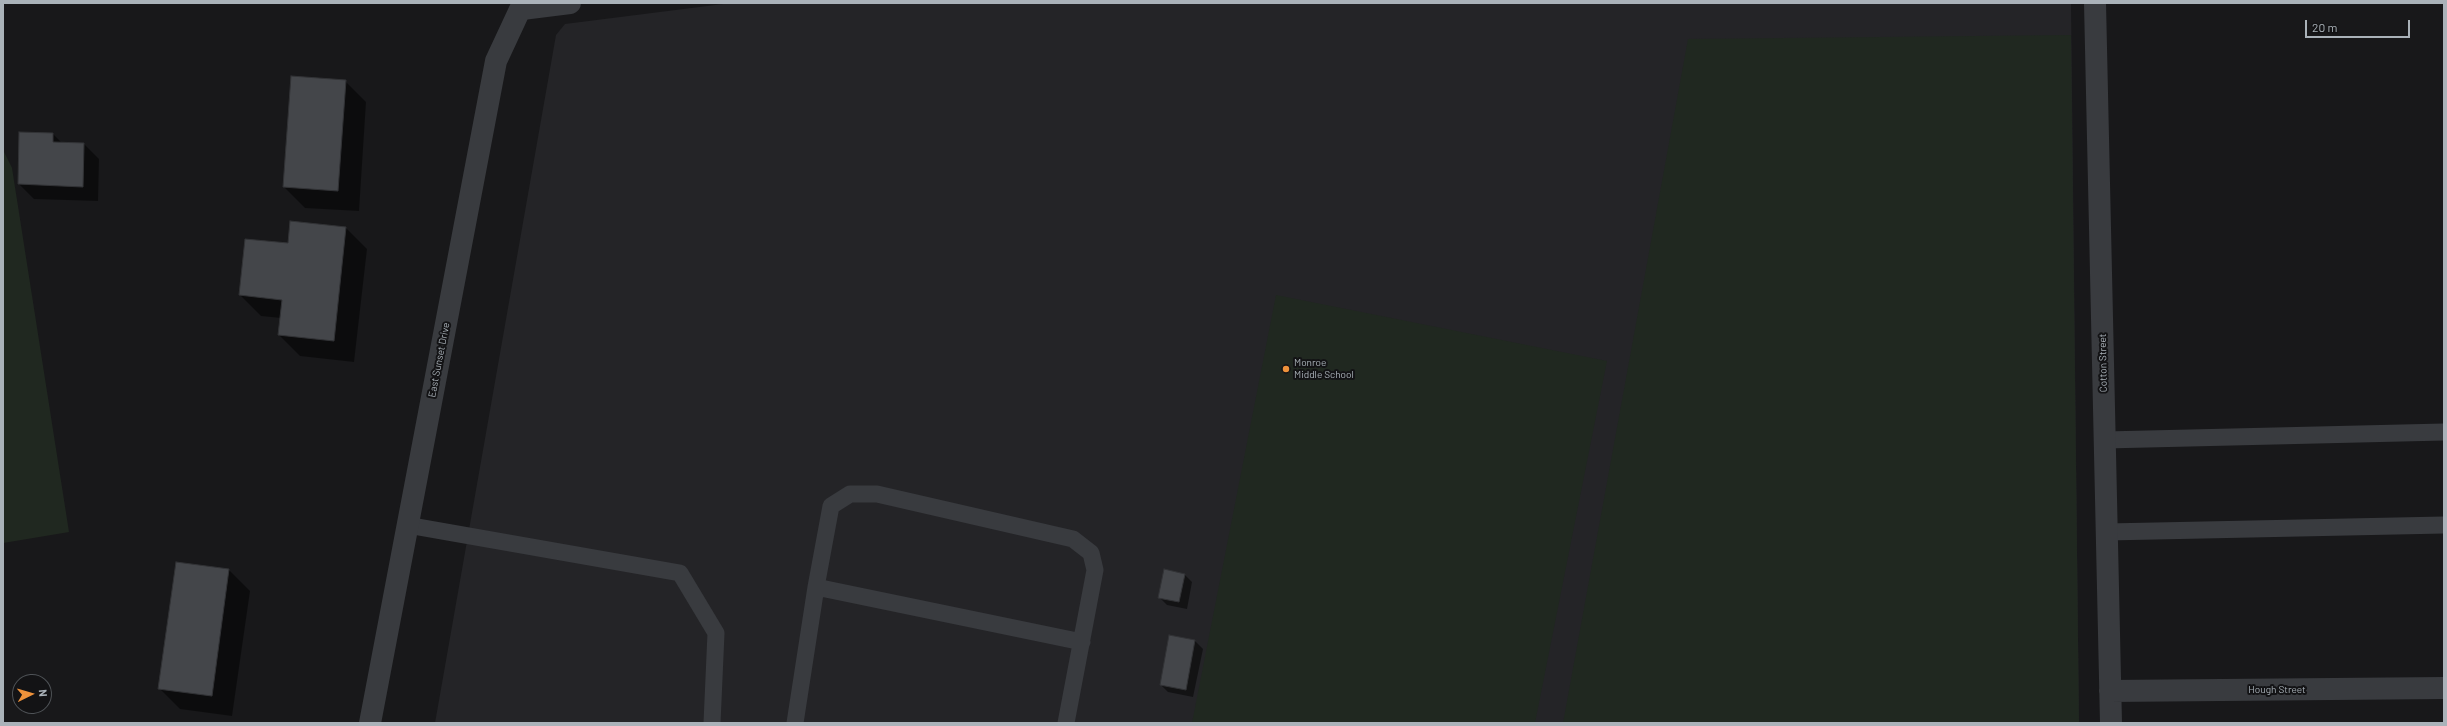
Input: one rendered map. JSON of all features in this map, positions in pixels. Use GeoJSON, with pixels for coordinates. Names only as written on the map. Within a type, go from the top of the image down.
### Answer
{"type":"FeatureCollection","features":[{"type":"Feature","properties":{"kind":"street"},"geometry":{"type":"LineString","coordinates":[[523,6],[570,3]]}},
{"type":"Feature","properties":{"kind":"street","name":"Cotton Street"},"geometry":{"type":"LineString","coordinates":[[2095,3],[2111,723]]}},
{"type":"Feature","properties":{"kind":"street","name":"East Sunset Drive"},"geometry":{"type":"LineString","coordinates":[[370,723],[496,61],[523,6]]}},
{"type":"Feature","properties":{"kind":"street","name":"Hough Street"},"geometry":{"type":"LineString","coordinates":[[2110,691],[2444,688]]}},
{"type":"Feature","properties":{"kind":"lane"},"geometry":{"type":"LineString","coordinates":[[2105,440],[2444,432]]}},
{"type":"Feature","properties":{"kind":"lane"},"geometry":{"type":"LineString","coordinates":[[795,723],[816,587],[831,506],[850,494],[877,494],[1073,539],[1092,553],[1095,570],[1066,723]]}},
{"type":"Feature","properties":{"kind":"lane"},"geometry":{"type":"LineString","coordinates":[[408,525],[680,573],[716,632],[712,723]]}},
{"type":"Feature","properties":{"kind":"lane"},"geometry":{"type":"LineString","coordinates":[[2107,532],[2444,525]]}},
{"type":"Feature","properties":{"kind":"lane"},"geometry":{"type":"LineString","coordinates":[[816,587],[1082,642]]}},
{"type":"Feature","properties":{"kind":"shaded area","name":"Monroe Middle School"},"geometry":{"type":"Polygon","coordinates":[[[731,3],[2071,3],[2079,723],[435,723],[556,35],[565,24],[731,3]]]}},
{"type":"Feature","properties":{"kind":"shaded area"},"geometry":{"type":"Polygon","coordinates":[[[2071,35],[2079,723],[1563,723],[1688,39],[2071,35]]]}},
{"type":"Feature","properties":{"kind":"shaded area"},"geometry":{"type":"Polygon","coordinates":[[[3,150],[12,168],[69,532],[3,543],[3,150]]]}},
{"type":"Feature","properties":{"kind":"shaded area"},"geometry":{"type":"Polygon","coordinates":[[[1276,295],[1607,361],[1535,723],[1192,723],[1276,295]]]}},
{"type":"Feature","properties":{"kind":"building"},"geometry":{"type":"Polygon","coordinates":[[[291,76],[346,80],[338,191],[283,187],[291,76]]]}},
{"type":"Feature","properties":{"kind":"building"},"geometry":{"type":"Polygon","coordinates":[[[19,132],[53,133],[53,142],[84,143],[83,187],[18,184],[19,132]]]}},
{"type":"Feature","properties":{"kind":"building"},"geometry":{"type":"Polygon","coordinates":[[[290,221],[346,227],[334,341],[278,335],[282,300],[239,295],[245,239],[288,243],[290,221]]]}},
{"type":"Feature","properties":{"kind":"building"},"geometry":{"type":"Polygon","coordinates":[[[176,562],[229,569],[212,696],[158,689],[176,562]]]}},
{"type":"Feature","properties":{"kind":"building"},"geometry":{"type":"Polygon","coordinates":[[[1164,569],[1185,574],[1179,602],[1158,598],[1164,569]]]}},
{"type":"Feature","properties":{"kind":"building"},"geometry":{"type":"Polygon","coordinates":[[[1169,635],[1195,640],[1186,690],[1160,685],[1169,635]]]}},
{"type":"Feature","properties":{"kind":"place","name":"Monroe Middle School"},"geometry":{"type":"Point","coordinates":[1286,369]}}]}
